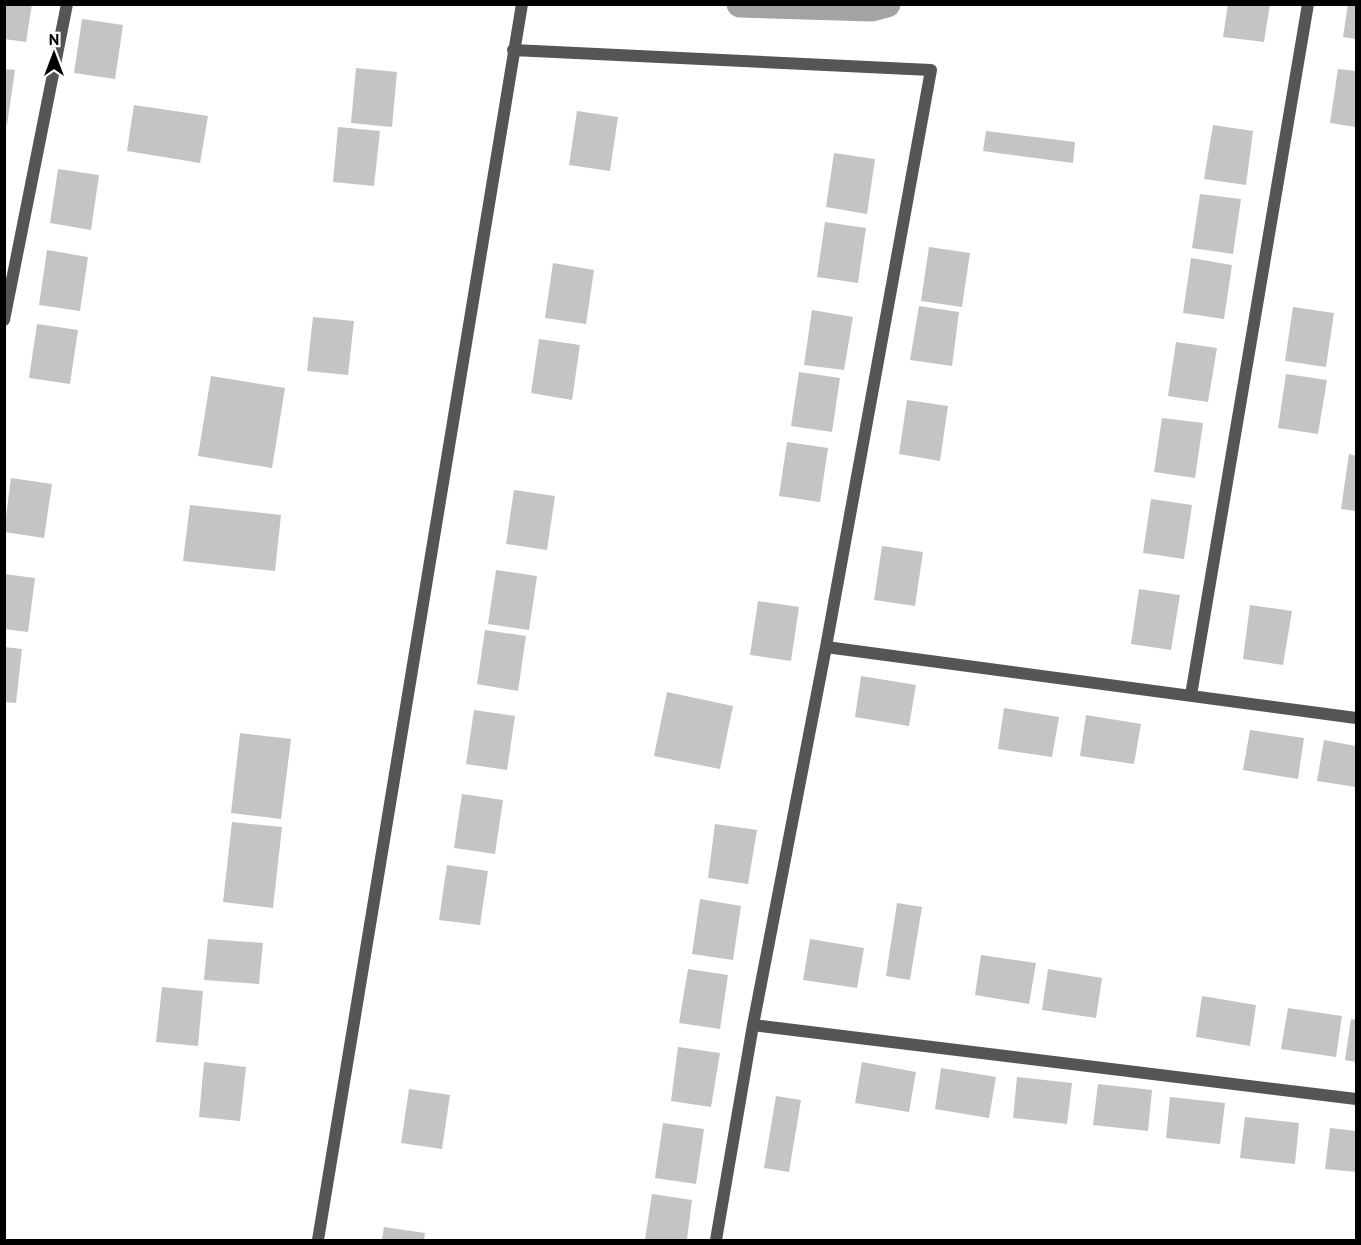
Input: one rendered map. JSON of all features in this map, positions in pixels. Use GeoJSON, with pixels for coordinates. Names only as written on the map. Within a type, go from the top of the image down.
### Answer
{"type":"FeatureCollection","features":[{"type":"Feature","properties":{"kind":"street"},"geometry":{"type":"LineString","coordinates":[[4,320],[67,4]]}},
{"type":"Feature","properties":{"kind":"street"},"geometry":{"type":"LineString","coordinates":[[318,1240],[522,4]]}},
{"type":"Feature","properties":{"kind":"street"},"geometry":{"type":"LineString","coordinates":[[1191,695],[1308,4]]}},
{"type":"Feature","properties":{"kind":"street"},"geometry":{"type":"LineString","coordinates":[[513,50],[931,70],[826,648],[753,1025],[716,1240]]}},
{"type":"Feature","properties":{"kind":"street"},"geometry":{"type":"LineString","coordinates":[[826,648],[1356,718]]}},
{"type":"Feature","properties":{"kind":"street"},"geometry":{"type":"LineString","coordinates":[[753,1025],[1356,1099]]}},
{"type":"Feature","properties":{"kind":"building"},"geometry":{"type":"Polygon","coordinates":[[[4,4],[32,4],[26,42],[4,39],[4,4]]]}},
{"type":"Feature","properties":{"kind":"building"},"geometry":{"type":"Polygon","coordinates":[[[1228,4],[1270,4],[1264,42],[1223,37],[1228,4]]]}},
{"type":"Feature","properties":{"kind":"building"},"geometry":{"type":"Polygon","coordinates":[[[1348,4],[1356,4],[1356,39],[1343,37],[1348,4]]]}},
{"type":"Feature","properties":{"kind":"building"},"geometry":{"type":"Polygon","coordinates":[[[82,19],[123,25],[115,79],[74,73],[82,19]]]}},
{"type":"Feature","properties":{"kind":"building"},"geometry":{"type":"Polygon","coordinates":[[[356,68],[397,72],[392,127],[351,123],[356,68]]]}},
{"type":"Feature","properties":{"kind":"building"},"geometry":{"type":"Polygon","coordinates":[[[4,69],[15,70],[7,125],[4,124],[4,69]]]}},
{"type":"Feature","properties":{"kind":"building"},"geometry":{"type":"Polygon","coordinates":[[[1338,69],[1356,71],[1356,127],[1330,123],[1338,69]]]}},
{"type":"Feature","properties":{"kind":"building"},"geometry":{"type":"Polygon","coordinates":[[[134,105],[208,116],[200,163],[127,151],[134,105]]]}},
{"type":"Feature","properties":{"kind":"building"},"geometry":{"type":"Polygon","coordinates":[[[577,111],[618,117],[610,171],[569,165],[577,111]]]}},
{"type":"Feature","properties":{"kind":"building"},"geometry":{"type":"Polygon","coordinates":[[[1213,125],[1253,131],[1246,185],[1204,179],[1213,125]]]}},
{"type":"Feature","properties":{"kind":"building"},"geometry":{"type":"Polygon","coordinates":[[[338,127],[380,131],[374,186],[333,182],[338,127]]]}},
{"type":"Feature","properties":{"kind":"building"},"geometry":{"type":"Polygon","coordinates":[[[986,131],[1075,142],[1073,163],[983,151],[986,131]]]}},
{"type":"Feature","properties":{"kind":"building"},"geometry":{"type":"Polygon","coordinates":[[[834,153],[875,159],[867,214],[826,207],[834,153]]]}},
{"type":"Feature","properties":{"kind":"building"},"geometry":{"type":"Polygon","coordinates":[[[58,169],[99,175],[91,230],[50,223],[58,169]]]}},
{"type":"Feature","properties":{"kind":"building"},"geometry":{"type":"Polygon","coordinates":[[[1200,194],[1241,199],[1233,254],[1192,248],[1200,194]]]}},
{"type":"Feature","properties":{"kind":"building"},"geometry":{"type":"Polygon","coordinates":[[[825,222],[866,228],[858,283],[817,277],[825,222]]]}},
{"type":"Feature","properties":{"kind":"building"},"geometry":{"type":"Polygon","coordinates":[[[929,247],[970,253],[962,307],[921,301],[929,247]]]}},
{"type":"Feature","properties":{"kind":"building"},"geometry":{"type":"Polygon","coordinates":[[[47,250],[88,257],[80,311],[39,305],[47,250]]]}},
{"type":"Feature","properties":{"kind":"building"},"geometry":{"type":"Polygon","coordinates":[[[1191,258],[1232,265],[1224,319],[1183,313],[1191,258]]]}},
{"type":"Feature","properties":{"kind":"building"},"geometry":{"type":"Polygon","coordinates":[[[553,263],[594,270],[586,324],[545,318],[553,263]]]}},
{"type":"Feature","properties":{"kind":"building"},"geometry":{"type":"Polygon","coordinates":[[[919,306],[959,312],[952,366],[910,360],[919,306]]]}},
{"type":"Feature","properties":{"kind":"building"},"geometry":{"type":"Polygon","coordinates":[[[1293,307],[1334,313],[1326,367],[1285,361],[1293,307]]]}},
{"type":"Feature","properties":{"kind":"building"},"geometry":{"type":"Polygon","coordinates":[[[812,310],[853,317],[844,370],[804,365],[812,310]]]}},
{"type":"Feature","properties":{"kind":"building"},"geometry":{"type":"Polygon","coordinates":[[[313,317],[354,321],[348,375],[307,371],[313,317]]]}},
{"type":"Feature","properties":{"kind":"building"},"geometry":{"type":"Polygon","coordinates":[[[37,324],[78,330],[70,384],[29,378],[37,324]]]}},
{"type":"Feature","properties":{"kind":"building"},"geometry":{"type":"Polygon","coordinates":[[[539,339],[580,345],[572,400],[531,393],[539,339]]]}},
{"type":"Feature","properties":{"kind":"building"},"geometry":{"type":"Polygon","coordinates":[[[1176,342],[1217,348],[1208,402],[1168,396],[1176,342]]]}},
{"type":"Feature","properties":{"kind":"building"},"geometry":{"type":"Polygon","coordinates":[[[799,372],[840,378],[832,432],[791,426],[799,372]]]}},
{"type":"Feature","properties":{"kind":"building"},"geometry":{"type":"Polygon","coordinates":[[[1286,374],[1327,380],[1318,434],[1278,428],[1286,374]]]}},
{"type":"Feature","properties":{"kind":"building"},"geometry":{"type":"Polygon","coordinates":[[[211,376],[285,388],[272,468],[198,456],[211,376]]]}},
{"type":"Feature","properties":{"kind":"building"},"geometry":{"type":"Polygon","coordinates":[[[907,400],[948,406],[940,461],[899,454],[907,400]]]}},
{"type":"Feature","properties":{"kind":"building"},"geometry":{"type":"Polygon","coordinates":[[[1162,418],[1203,423],[1195,478],[1154,472],[1162,418]]]}},
{"type":"Feature","properties":{"kind":"building"},"geometry":{"type":"Polygon","coordinates":[[[787,442],[828,448],[820,502],[779,496],[787,442]]]}},
{"type":"Feature","properties":{"kind":"building"},"geometry":{"type":"Polygon","coordinates":[[[1349,454],[1356,456],[1356,511],[1341,509],[1349,454]]]}},
{"type":"Feature","properties":{"kind":"building"},"geometry":{"type":"Polygon","coordinates":[[[11,478],[52,484],[44,538],[4,532],[11,478]]]}},
{"type":"Feature","properties":{"kind":"building"},"geometry":{"type":"Polygon","coordinates":[[[514,490],[555,496],[547,550],[506,544],[514,490]]]}},
{"type":"Feature","properties":{"kind":"building"},"geometry":{"type":"Polygon","coordinates":[[[1151,499],[1192,505],[1184,559],[1143,553],[1151,499]]]}},
{"type":"Feature","properties":{"kind":"building"},"geometry":{"type":"Polygon","coordinates":[[[190,505],[281,515],[275,571],[183,561],[190,505]]]}},
{"type":"Feature","properties":{"kind":"building"},"geometry":{"type":"Polygon","coordinates":[[[882,546],[923,552],[915,606],[874,600],[882,546]]]}},
{"type":"Feature","properties":{"kind":"building"},"geometry":{"type":"Polygon","coordinates":[[[496,570],[537,576],[529,630],[488,624],[496,570]]]}},
{"type":"Feature","properties":{"kind":"building"},"geometry":{"type":"Polygon","coordinates":[[[4,574],[35,578],[28,632],[4,629],[4,574]]]}},
{"type":"Feature","properties":{"kind":"building"},"geometry":{"type":"Polygon","coordinates":[[[1139,589],[1180,595],[1171,650],[1131,644],[1139,589]]]}},
{"type":"Feature","properties":{"kind":"building"},"geometry":{"type":"Polygon","coordinates":[[[758,601],[799,607],[791,661],[750,655],[758,601]]]}},
{"type":"Feature","properties":{"kind":"building"},"geometry":{"type":"Polygon","coordinates":[[[1250,605],[1292,611],[1283,665],[1243,659],[1250,605]]]}},
{"type":"Feature","properties":{"kind":"building"},"geometry":{"type":"Polygon","coordinates":[[[485,630],[526,636],[518,691],[477,684],[485,630]]]}},
{"type":"Feature","properties":{"kind":"building"},"geometry":{"type":"Polygon","coordinates":[[[4,647],[22,649],[16,703],[4,702],[4,647]]]}},
{"type":"Feature","properties":{"kind":"building"},"geometry":{"type":"Polygon","coordinates":[[[861,676],[916,685],[909,726],[855,717],[861,676]]]}},
{"type":"Feature","properties":{"kind":"building"},"geometry":{"type":"Polygon","coordinates":[[[667,692],[733,706],[720,769],[654,756],[667,692]]]}},
{"type":"Feature","properties":{"kind":"building"},"geometry":{"type":"Polygon","coordinates":[[[1004,708],[1059,717],[1052,757],[998,749],[1004,708]]]}},
{"type":"Feature","properties":{"kind":"building"},"geometry":{"type":"Polygon","coordinates":[[[474,710],[515,716],[507,770],[466,764],[474,710]]]}},
{"type":"Feature","properties":{"kind":"building"},"geometry":{"type":"Polygon","coordinates":[[[1086,715],[1141,724],[1134,764],[1080,756],[1086,715]]]}},
{"type":"Feature","properties":{"kind":"building"},"geometry":{"type":"Polygon","coordinates":[[[1250,730],[1304,738],[1298,779],[1243,770],[1250,730]]]}},
{"type":"Feature","properties":{"kind":"building"},"geometry":{"type":"Polygon","coordinates":[[[240,733],[291,739],[281,819],[231,813],[240,733]]]}},
{"type":"Feature","properties":{"kind":"building"},"geometry":{"type":"Polygon","coordinates":[[[1324,740],[1356,746],[1356,787],[1317,781],[1324,740]]]}},
{"type":"Feature","properties":{"kind":"building"},"geometry":{"type":"Polygon","coordinates":[[[462,794],[503,800],[495,854],[454,848],[462,794]]]}},
{"type":"Feature","properties":{"kind":"building"},"geometry":{"type":"Polygon","coordinates":[[[232,822],[282,827],[273,908],[223,902],[232,822]]]}},
{"type":"Feature","properties":{"kind":"building"},"geometry":{"type":"Polygon","coordinates":[[[715,824],[757,830],[748,884],[708,878],[715,824]]]}},
{"type":"Feature","properties":{"kind":"building"},"geometry":{"type":"Polygon","coordinates":[[[447,865],[488,871],[480,925],[439,920],[447,865]]]}},
{"type":"Feature","properties":{"kind":"building"},"geometry":{"type":"Polygon","coordinates":[[[700,899],[741,906],[733,960],[692,954],[700,899]]]}},
{"type":"Feature","properties":{"kind":"building"},"geometry":{"type":"Polygon","coordinates":[[[897,903],[922,907],[910,980],[886,976],[897,903]]]}},
{"type":"Feature","properties":{"kind":"building"},"geometry":{"type":"Polygon","coordinates":[[[208,939],[263,943],[259,984],[204,980],[208,939]]]}},
{"type":"Feature","properties":{"kind":"building"},"geometry":{"type":"Polygon","coordinates":[[[810,939],[864,948],[857,988],[803,980],[810,939]]]}},
{"type":"Feature","properties":{"kind":"building"},"geometry":{"type":"Polygon","coordinates":[[[981,955],[1036,963],[1029,1004],[975,995],[981,955]]]}},
{"type":"Feature","properties":{"kind":"building"},"geometry":{"type":"Polygon","coordinates":[[[688,969],[728,975],[720,1029],[679,1023],[688,969]]]}},
{"type":"Feature","properties":{"kind":"building"},"geometry":{"type":"Polygon","coordinates":[[[1048,969],[1102,978],[1096,1018],[1042,1010],[1048,969]]]}},
{"type":"Feature","properties":{"kind":"building"},"geometry":{"type":"Polygon","coordinates":[[[162,987],[203,991],[198,1046],[156,1042],[162,987]]]}},
{"type":"Feature","properties":{"kind":"building"},"geometry":{"type":"Polygon","coordinates":[[[1202,996],[1256,1005],[1250,1046],[1196,1037],[1202,996]]]}},
{"type":"Feature","properties":{"kind":"building"},"geometry":{"type":"Polygon","coordinates":[[[1288,1008],[1342,1016],[1336,1057],[1281,1049],[1288,1008]]]}},
{"type":"Feature","properties":{"kind":"building"},"geometry":{"type":"Polygon","coordinates":[[[1351,1019],[1356,1020],[1356,1062],[1345,1060],[1351,1019]]]}},
{"type":"Feature","properties":{"kind":"building"},"geometry":{"type":"Polygon","coordinates":[[[678,1047],[720,1053],[711,1107],[671,1101],[678,1047]]]}},
{"type":"Feature","properties":{"kind":"building"},"geometry":{"type":"Polygon","coordinates":[[[204,1062],[246,1067],[240,1121],[199,1117],[204,1062]]]}},
{"type":"Feature","properties":{"kind":"building"},"geometry":{"type":"Polygon","coordinates":[[[862,1062],[916,1072],[909,1112],[855,1103],[862,1062]]]}},
{"type":"Feature","properties":{"kind":"building"},"geometry":{"type":"Polygon","coordinates":[[[941,1068],[996,1077],[989,1118],[935,1109],[941,1068]]]}},
{"type":"Feature","properties":{"kind":"building"},"geometry":{"type":"Polygon","coordinates":[[[1017,1077],[1072,1083],[1067,1124],[1013,1118],[1017,1077]]]}},
{"type":"Feature","properties":{"kind":"building"},"geometry":{"type":"Polygon","coordinates":[[[1098,1084],[1152,1090],[1148,1131],[1093,1125],[1098,1084]]]}},
{"type":"Feature","properties":{"kind":"building"},"geometry":{"type":"Polygon","coordinates":[[[409,1089],[450,1095],[442,1149],[401,1143],[409,1089]]]}},
{"type":"Feature","properties":{"kind":"building"},"geometry":{"type":"Polygon","coordinates":[[[776,1096],[801,1100],[789,1172],[764,1168],[776,1096]]]}},
{"type":"Feature","properties":{"kind":"building"},"geometry":{"type":"Polygon","coordinates":[[[1170,1097],[1225,1103],[1220,1144],[1166,1138],[1170,1097]]]}},
{"type":"Feature","properties":{"kind":"building"},"geometry":{"type":"Polygon","coordinates":[[[1245,1117],[1299,1123],[1295,1164],[1240,1158],[1245,1117]]]}},
{"type":"Feature","properties":{"kind":"building"},"geometry":{"type":"Polygon","coordinates":[[[663,1123],[704,1129],[696,1184],[655,1178],[663,1123]]]}},
{"type":"Feature","properties":{"kind":"building"},"geometry":{"type":"Polygon","coordinates":[[[1330,1128],[1356,1131],[1356,1172],[1325,1169],[1330,1128]]]}},
{"type":"Feature","properties":{"kind":"building"},"geometry":{"type":"Polygon","coordinates":[[[652,1194],[692,1200],[687,1240],[645,1240],[652,1194]]]}},
{"type":"Feature","properties":{"kind":"building"},"geometry":{"type":"Polygon","coordinates":[[[384,1227],[425,1233],[424,1240],[382,1240],[384,1227]]]}},
{"type":"Feature","properties":{"kind":"waterway"},"geometry":{"type":"LineString","coordinates":[[740,4],[872,8],[887,4]]}}]}
